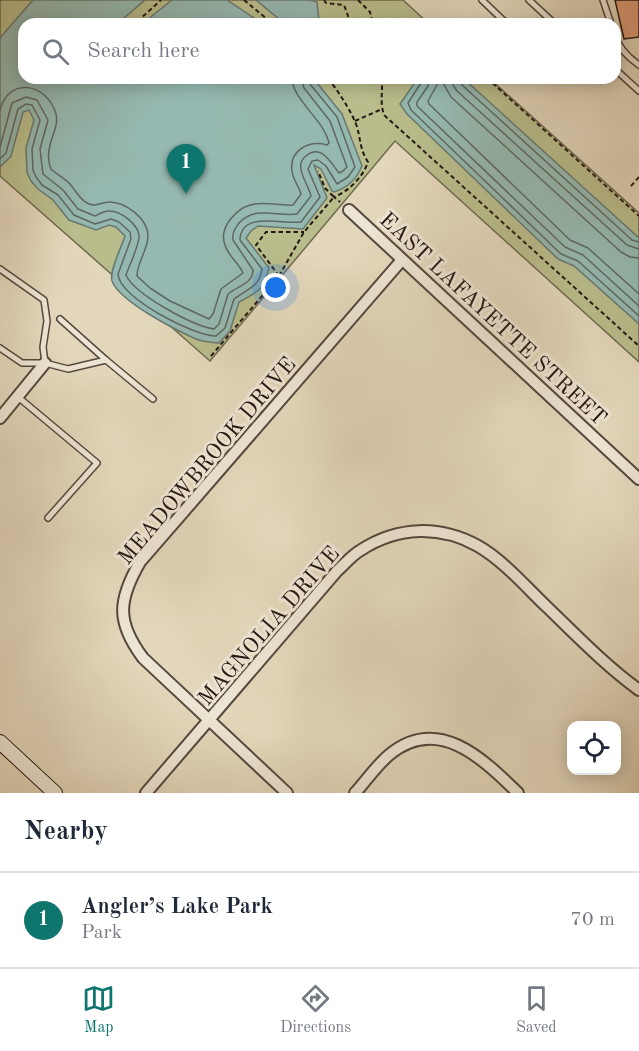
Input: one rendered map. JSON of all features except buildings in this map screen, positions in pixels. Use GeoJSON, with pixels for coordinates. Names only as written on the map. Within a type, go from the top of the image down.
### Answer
{"type":"FeatureCollection","features":[{"type":"Feature","properties":{"kind":"main road"},"geometry":{"type":"LineString","coordinates":[[0,742],[55,793]]}},
{"type":"Feature","properties":{"kind":"street","name":"EAST LAFAYETTE STREET"},"geometry":{"type":"LineString","coordinates":[[349,210],[401,261],[639,479]]}},
{"type":"Feature","properties":{"kind":"street","name":"MEADOWBROOK DRIVE"},"geometry":{"type":"LineString","coordinates":[[287,793],[143,658],[129,640],[124,621],[123,602],[140,562],[401,261]]}},
{"type":"Feature","properties":{"kind":"street"},"geometry":{"type":"LineString","coordinates":[[0,418],[45,363]]}},
{"type":"Feature","properties":{"kind":"street","name":"MAGNOLIA DRIVE"},"geometry":{"type":"LineString","coordinates":[[146,793],[337,571],[359,551],[384,537],[413,530],[448,534],[479,547],[517,578],[594,653],[639,690]]}},
{"type":"Feature","properties":{"kind":"street"},"geometry":{"type":"LineString","coordinates":[[355,793],[388,756],[406,744],[435,738],[466,748],[518,793]]}},
{"type":"Feature","properties":{"kind":"lane"},"geometry":{"type":"LineString","coordinates":[[482,0],[501,18]]}},
{"type":"Feature","properties":{"kind":"lane"},"geometry":{"type":"LineString","coordinates":[[529,0],[548,18]]}},
{"type":"Feature","properties":{"kind":"lane"},"geometry":{"type":"LineString","coordinates":[[603,0],[609,18]]}},
{"type":"Feature","properties":{"kind":"lane"},"geometry":{"type":"LineString","coordinates":[[621,47],[639,65]]}},
{"type":"Feature","properties":{"kind":"lane"},"geometry":{"type":"LineString","coordinates":[[621,74],[639,91]]}},
{"type":"Feature","properties":{"kind":"lane"},"geometry":{"type":"LineString","coordinates":[[0,269],[44,300],[47,321],[43,347],[45,363]]}},
{"type":"Feature","properties":{"kind":"lane"},"geometry":{"type":"LineString","coordinates":[[60,319],[153,399]]}},
{"type":"Feature","properties":{"kind":"lane"},"geometry":{"type":"LineString","coordinates":[[0,348],[22,363],[45,363],[68,369],[106,360]]}},
{"type":"Feature","properties":{"kind":"lane"},"geometry":{"type":"LineString","coordinates":[[18,397],[97,463],[48,518]]}},
{"type":"Feature","properties":{"kind":"path"},"geometry":{"type":"LineString","coordinates":[[141,18],[161,0]]}},
{"type":"Feature","properties":{"kind":"path"},"geometry":{"type":"LineString","coordinates":[[244,0],[266,18]]}},
{"type":"Feature","properties":{"kind":"path"},"geometry":{"type":"LineString","coordinates":[[324,0],[326,3],[344,5],[349,18]]}},
{"type":"Feature","properties":{"kind":"path"},"geometry":{"type":"LineString","coordinates":[[358,0],[370,12],[372,18]]}},
{"type":"Feature","properties":{"kind":"path"},"geometry":{"type":"LineString","coordinates":[[211,356],[279,276],[304,232],[334,197],[343,193],[364,172],[368,162],[361,151],[349,107],[332,84]]}},
{"type":"Feature","properties":{"kind":"path"},"geometry":{"type":"LineString","coordinates":[[382,84],[380,104],[384,115],[639,346]]}},
{"type":"Feature","properties":{"kind":"path"},"geometry":{"type":"LineString","coordinates":[[494,84],[639,216]]}},
{"type":"Feature","properties":{"kind":"path"},"geometry":{"type":"LineString","coordinates":[[354,121],[382,109]]}},
{"type":"Feature","properties":{"kind":"path"},"geometry":{"type":"LineString","coordinates":[[318,171],[325,188],[349,210]]}},
{"type":"Feature","properties":{"kind":"path"},"geometry":{"type":"LineString","coordinates":[[631,186],[639,177]]}},
{"type":"Feature","properties":{"kind":"path"},"geometry":{"type":"LineString","coordinates":[[279,276],[256,245],[266,232],[304,232]]}},
{"type":"Feature","properties":{"kind":"green space"},"geometry":{"type":"Polygon","coordinates":[[[0,0],[403,0],[422,18],[18,18],[18,84],[496,84],[639,213],[639,362],[395,141],[210,361],[0,176],[0,0]]]}},
{"type":"Feature","properties":{"kind":"water"},"geometry":{"type":"Polygon","coordinates":[[[33,0],[145,0],[124,18],[18,18],[18,84],[318,84],[342,114],[362,166],[347,185],[334,192],[321,169],[314,165],[327,198],[303,229],[258,226],[251,231],[246,238],[269,268],[265,281],[259,289],[239,302],[230,331],[219,343],[199,340],[137,306],[117,289],[112,281],[112,271],[125,236],[116,227],[109,225],[96,230],[69,220],[53,200],[31,181],[27,172],[26,148],[34,120],[29,110],[23,112],[11,156],[0,167],[0,38],[33,0]]]}},
{"type":"Feature","properties":{"kind":"water"},"geometry":{"type":"Polygon","coordinates":[[[172,0],[227,0],[254,18],[150,18],[172,0]]]}},
{"type":"Feature","properties":{"kind":"water"},"geometry":{"type":"Polygon","coordinates":[[[256,0],[317,2],[319,18],[278,18],[256,0]]]}},
{"type":"Feature","properties":{"kind":"water"},"geometry":{"type":"Polygon","coordinates":[[[414,84],[470,84],[639,238],[639,324],[574,266],[558,259],[407,114],[400,104],[414,84]]]}},
{"type":"Feature","properties":{"kind":"place","name":"Angler’s Lake Park"},"geometry":{"type":"Point","coordinates":[186,194]}}]}
